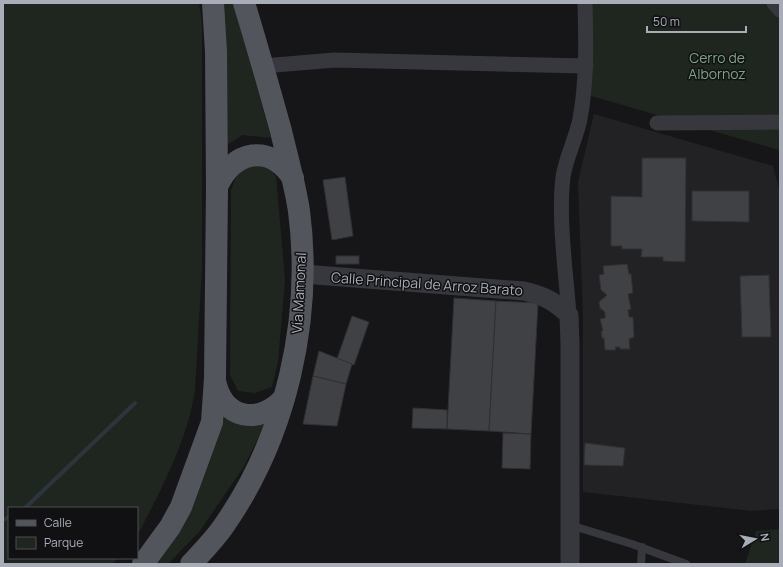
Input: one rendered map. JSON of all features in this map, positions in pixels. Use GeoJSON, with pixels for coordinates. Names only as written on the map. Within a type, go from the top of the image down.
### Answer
{"type":"FeatureCollection","features":[{"type":"Feature","properties":{"kind":"main road"},"geometry":{"type":"LineString","coordinates":[[143,564],[170,527],[181,507],[212,422],[215,378],[217,187],[216,52],[213,3]]}},
{"type":"Feature","properties":{"kind":"main road","name":"Vía Mamonal"},"geometry":{"type":"LineString","coordinates":[[191,564],[222,528],[242,496],[262,458],[284,398],[295,351],[300,316],[303,274],[301,236],[293,178],[263,66],[244,3]]}},
{"type":"Feature","properties":{"kind":"main road"},"geometry":{"type":"LineString","coordinates":[[217,187],[228,168],[237,161],[252,156],[268,157],[278,161],[287,169],[293,178]]}},
{"type":"Feature","properties":{"kind":"main road"},"geometry":{"type":"LineString","coordinates":[[215,378],[217,390],[222,400],[231,409],[242,414],[254,416],[266,413],[276,407],[284,398]]}},
{"type":"Feature","properties":{"kind":"street"},"geometry":{"type":"LineString","coordinates":[[570,564],[570,344],[562,201],[563,177],[580,121],[586,66],[585,3]]}},
{"type":"Feature","properties":{"kind":"street"},"geometry":{"type":"LineString","coordinates":[[774,3],[780,10]]}},
{"type":"Feature","properties":{"kind":"street"},"geometry":{"type":"LineString","coordinates":[[263,66],[335,60],[586,66]]}},
{"type":"Feature","properties":{"kind":"street"},"geometry":{"type":"LineString","coordinates":[[657,124],[780,122]]}},
{"type":"Feature","properties":{"kind":"street","name":"Calle Principal de Arroz Barato"},"geometry":{"type":"LineString","coordinates":[[303,274],[404,283],[524,290],[545,296],[556,303],[568,315]]}},
{"type":"Feature","properties":{"kind":"lane"},"geometry":{"type":"LineString","coordinates":[[570,526],[642,547],[686,564]]}},
{"type":"Feature","properties":{"kind":"lane"},"geometry":{"type":"LineString","coordinates":[[641,564],[642,547]]}},
{"type":"Feature","properties":{"kind":"shaded area"},"geometry":{"type":"Polygon","coordinates":[[[594,114],[773,166],[780,192],[780,509],[752,511],[583,492],[583,316],[578,182],[594,114]]]}},
{"type":"Feature","properties":{"kind":"green space"},"geometry":{"type":"Polygon","coordinates":[[[3,3],[199,3],[202,22],[202,268],[195,390],[186,428],[164,483],[138,534],[138,507],[8,507],[8,559],[117,559],[112,564],[3,564],[3,3]]]}},
{"type":"Feature","properties":{"kind":"green space"},"geometry":{"type":"Polygon","coordinates":[[[223,3],[234,3],[271,138],[243,135],[223,147],[223,3]]]}},
{"type":"Feature","properties":{"kind":"green space","name":"Cerro de Albornoz"},"geometry":{"type":"Polygon","coordinates":[[[583,3],[780,3],[780,153],[779,150],[581,93],[583,3]]]}},
{"type":"Feature","properties":{"kind":"green space"},"geometry":{"type":"Polygon","coordinates":[[[245,165],[268,166],[276,176],[285,280],[278,362],[272,387],[255,393],[238,391],[230,375],[231,190],[237,175],[245,165]]]}},
{"type":"Feature","properties":{"kind":"green space"},"geometry":{"type":"Polygon","coordinates":[[[216,411],[245,426],[266,423],[243,468],[199,532],[168,564],[149,564],[216,411]]]}},
{"type":"Feature","properties":{"kind":"green space"},"geometry":{"type":"Polygon","coordinates":[[[780,529],[780,564],[745,564],[756,531],[780,529]]]}},
{"type":"Feature","properties":{"kind":"building"},"geometry":{"type":"Polygon","coordinates":[[[642,158],[686,158],[685,262],[663,261],[663,257],[641,257],[642,249],[622,249],[622,246],[611,246],[611,196],[642,197],[642,158]]]}},
{"type":"Feature","properties":{"kind":"building"},"geometry":{"type":"Polygon","coordinates":[[[345,177],[353,236],[332,240],[323,180],[345,177]]]}},
{"type":"Feature","properties":{"kind":"building"},"geometry":{"type":"Polygon","coordinates":[[[692,191],[749,191],[749,222],[692,221],[692,191]]]}},
{"type":"Feature","properties":{"kind":"building"},"geometry":{"type":"Polygon","coordinates":[[[336,256],[359,256],[359,264],[336,264],[336,256]]]}},
{"type":"Feature","properties":{"kind":"building"},"geometry":{"type":"Polygon","coordinates":[[[627,264],[629,274],[631,274],[633,293],[628,294],[631,309],[628,310],[629,317],[633,317],[634,337],[629,339],[630,349],[620,349],[620,347],[615,347],[616,350],[605,350],[600,319],[605,318],[605,312],[600,308],[599,302],[607,295],[601,290],[599,275],[604,274],[603,266],[627,264]]]}},
{"type":"Feature","properties":{"kind":"building"},"geometry":{"type":"Polygon","coordinates":[[[769,275],[771,337],[742,337],[740,276],[769,275]]]}},
{"type":"Feature","properties":{"kind":"building"},"geometry":{"type":"Polygon","coordinates":[[[454,298],[496,301],[489,431],[447,429],[454,298]]]}},
{"type":"Feature","properties":{"kind":"building"},"geometry":{"type":"Polygon","coordinates":[[[496,301],[538,303],[531,434],[489,431],[496,301]]]}},
{"type":"Feature","properties":{"kind":"building"},"geometry":{"type":"Polygon","coordinates":[[[352,316],[369,322],[354,365],[337,359],[352,316]]]}},
{"type":"Feature","properties":{"kind":"building"},"geometry":{"type":"Polygon","coordinates":[[[319,351],[352,364],[346,384],[313,376],[319,351]]]}},
{"type":"Feature","properties":{"kind":"building"},"geometry":{"type":"Polygon","coordinates":[[[313,376],[346,384],[337,426],[303,424],[313,376]]]}},
{"type":"Feature","properties":{"kind":"building"},"geometry":{"type":"Polygon","coordinates":[[[413,408],[447,410],[447,429],[412,428],[413,408]]]}},
{"type":"Feature","properties":{"kind":"building"},"geometry":{"type":"Polygon","coordinates":[[[503,433],[531,434],[530,469],[502,468],[503,433]]]}},
{"type":"Feature","properties":{"kind":"building"},"geometry":{"type":"Polygon","coordinates":[[[585,443],[625,448],[623,466],[584,465],[585,443]]]}},
{"type":"Feature","properties":{"kind":"waterway"},"geometry":{"type":"LineString","coordinates":[[26,507],[135,403]]}},
{"type":"Feature","properties":{"kind":"waterway"},"geometry":{"type":"LineString","coordinates":[[3,520],[8,518]]}}]}
